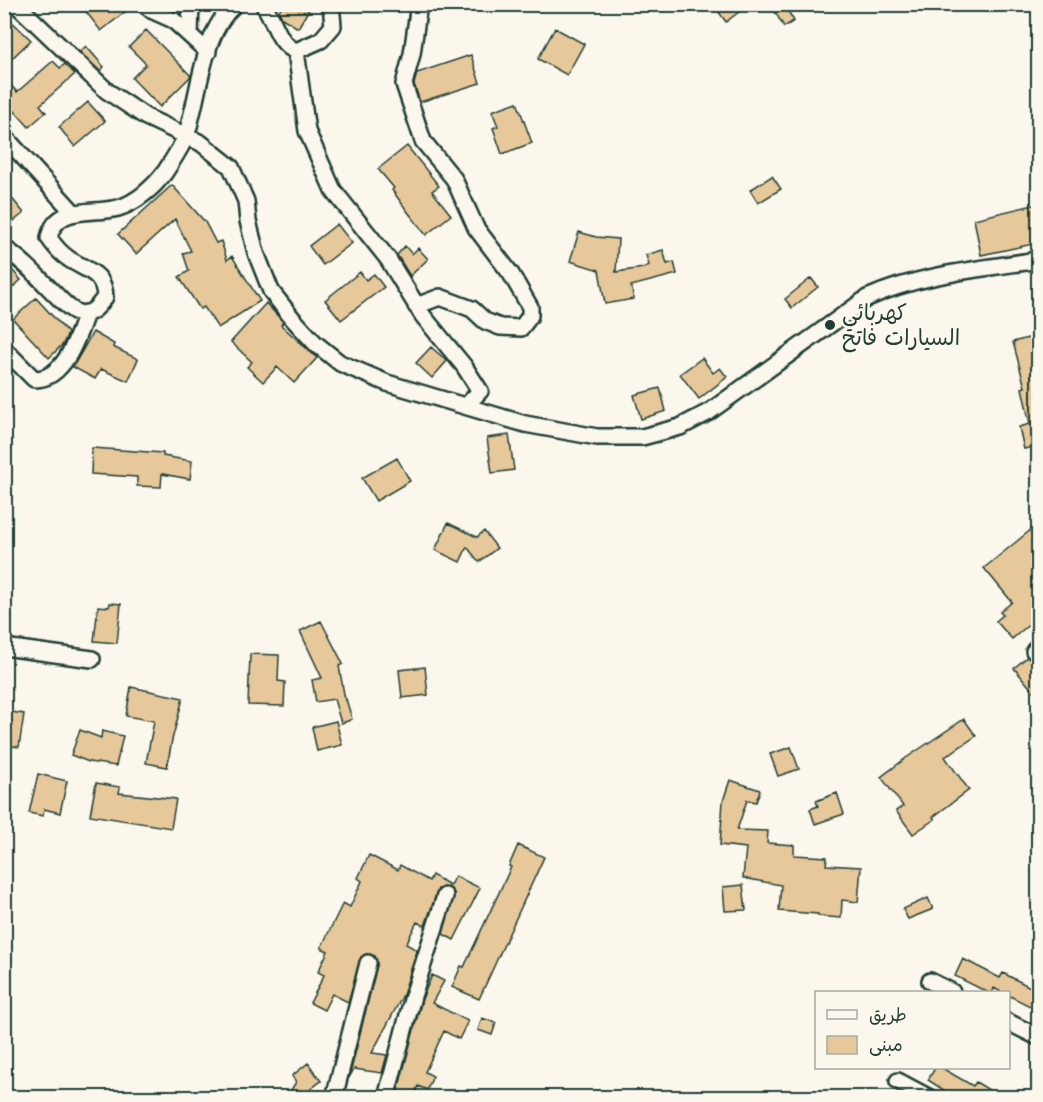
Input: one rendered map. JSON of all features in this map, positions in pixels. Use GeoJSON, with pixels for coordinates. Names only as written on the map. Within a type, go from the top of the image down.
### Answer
{"type":"FeatureCollection","features":[{"type":"Feature","properties":{"kind":"street"},"geometry":{"type":"LineString","coordinates":[[16,4],[107,91],[146,117],[201,143],[231,167],[246,201],[248,221],[256,253],[271,291],[315,343],[340,363],[387,383],[525,424],[597,437],[642,437],[680,427],[709,412],[867,298],[888,288],[928,278],[1038,260]]}},
{"type":"Feature","properties":{"kind":"street"},"geometry":{"type":"LineString","coordinates":[[144,4],[173,20],[208,52]]}},
{"type":"Feature","properties":{"kind":"street"},"geometry":{"type":"LineString","coordinates":[[190,35],[191,4]]}},
{"type":"Feature","properties":{"kind":"street"},"geometry":{"type":"LineString","coordinates":[[4,248],[16,255],[64,303],[78,313],[86,314],[96,308],[105,297],[103,282],[93,272],[68,259],[56,249],[49,238],[51,230],[57,221],[73,212],[100,212],[136,200],[164,173],[186,135],[214,31],[225,13],[235,4]]}},
{"type":"Feature","properties":{"kind":"street"},"geometry":{"type":"LineString","coordinates":[[263,4],[270,12],[279,34],[289,48],[296,51],[321,40],[333,26],[330,4]]}},
{"type":"Feature","properties":{"kind":"street"},"geometry":{"type":"LineString","coordinates":[[416,306],[440,297],[472,309],[485,321],[500,327],[521,328],[530,316],[530,307],[511,274],[476,228],[454,179],[423,141],[404,84],[412,54],[419,4]]}},
{"type":"Feature","properties":{"kind":"street"},"geometry":{"type":"LineString","coordinates":[[296,51],[307,131],[333,190],[388,259],[416,306],[464,366],[480,391],[466,406]]}},
{"type":"Feature","properties":{"kind":"street"},"geometry":{"type":"LineString","coordinates":[[4,136],[73,212]]}},
{"type":"Feature","properties":{"kind":"street"},"geometry":{"type":"LineString","coordinates":[[4,349],[34,379],[43,380],[51,375],[73,349],[86,314]]}},
{"type":"Feature","properties":{"kind":"street"},"geometry":{"type":"LineString","coordinates":[[4,647],[92,659]]}},
{"type":"Feature","properties":{"kind":"street"},"geometry":{"type":"LineString","coordinates":[[386,1098],[413,996],[445,896]]}},
{"type":"Feature","properties":{"kind":"street"},"geometry":{"type":"LineString","coordinates":[[334,1098],[368,963]]}},
{"type":"Feature","properties":{"kind":"street"},"geometry":{"type":"LineString","coordinates":[[930,981],[948,991]]}},
{"type":"Feature","properties":{"kind":"street"},"geometry":{"type":"LineString","coordinates":[[1010,1023],[1038,1037]]}},
{"type":"Feature","properties":{"kind":"street"},"geometry":{"type":"LineString","coordinates":[[898,1081],[930,1098]]}},
{"type":"Feature","properties":{"kind":"building"},"geometry":{"type":"Polygon","coordinates":[[[80,4],[121,4],[126,11],[101,31],[80,4]]]}},
{"type":"Feature","properties":{"kind":"building"},"geometry":{"type":"Polygon","coordinates":[[[283,4],[312,4],[298,28],[282,18],[279,11],[283,4]]]}},
{"type":"Feature","properties":{"kind":"building"},"geometry":{"type":"Polygon","coordinates":[[[713,4],[749,4],[726,22],[713,4]]]}},
{"type":"Feature","properties":{"kind":"building"},"geometry":{"type":"Polygon","coordinates":[[[785,6],[794,21],[784,27],[775,12],[785,6]]]}},
{"type":"Feature","properties":{"kind":"building"},"geometry":{"type":"Polygon","coordinates":[[[4,14],[31,40],[4,66],[4,14]]]}},
{"type":"Feature","properties":{"kind":"building"},"geometry":{"type":"Polygon","coordinates":[[[555,28],[584,44],[567,75],[538,59],[555,28]]]}},
{"type":"Feature","properties":{"kind":"building"},"geometry":{"type":"Polygon","coordinates":[[[146,30],[191,76],[160,107],[132,78],[146,64],[129,47],[146,30]]]}},
{"type":"Feature","properties":{"kind":"building"},"geometry":{"type":"Polygon","coordinates":[[[86,46],[104,67],[100,71],[80,52],[86,46]]]}},
{"type":"Feature","properties":{"kind":"building"},"geometry":{"type":"Polygon","coordinates":[[[471,55],[480,83],[420,102],[414,84],[417,73],[471,55]]]}},
{"type":"Feature","properties":{"kind":"building"},"geometry":{"type":"Polygon","coordinates":[[[53,61],[60,68],[65,64],[75,74],[40,105],[46,112],[29,127],[4,99],[4,78],[17,92],[53,61]]]}},
{"type":"Feature","properties":{"kind":"building"},"geometry":{"type":"Polygon","coordinates":[[[88,102],[105,121],[75,147],[59,127],[88,102]]]}},
{"type":"Feature","properties":{"kind":"building"},"geometry":{"type":"Polygon","coordinates":[[[517,102],[532,143],[502,154],[493,128],[498,126],[492,111],[517,102]]]}},
{"type":"Feature","properties":{"kind":"building"},"geometry":{"type":"Polygon","coordinates":[[[407,146],[439,186],[432,191],[451,215],[426,235],[378,169],[407,146]]]}},
{"type":"Feature","properties":{"kind":"building"},"geometry":{"type":"Polygon","coordinates":[[[772,176],[781,189],[758,203],[750,190],[772,176]]]}},
{"type":"Feature","properties":{"kind":"building"},"geometry":{"type":"Polygon","coordinates":[[[172,185],[205,222],[216,243],[221,241],[227,260],[232,256],[260,301],[218,328],[204,307],[200,309],[179,277],[189,271],[183,253],[191,251],[175,219],[136,254],[118,234],[172,185]]]}},
{"type":"Feature","properties":{"kind":"building"},"geometry":{"type":"Polygon","coordinates":[[[4,189],[24,213],[4,229],[4,189]]]}},
{"type":"Feature","properties":{"kind":"building"},"geometry":{"type":"Polygon","coordinates":[[[1038,204],[1038,243],[981,255],[974,219],[1038,204]]]}},
{"type":"Feature","properties":{"kind":"building"},"geometry":{"type":"Polygon","coordinates":[[[337,224],[352,243],[323,265],[309,246],[337,224]]]}},
{"type":"Feature","properties":{"kind":"building"},"geometry":{"type":"Polygon","coordinates":[[[579,232],[596,237],[618,239],[616,272],[643,268],[649,265],[646,255],[663,250],[667,264],[674,262],[677,274],[631,286],[634,299],[605,304],[599,270],[570,261],[579,232]]]}},
{"type":"Feature","properties":{"kind":"building"},"geometry":{"type":"Polygon","coordinates":[[[405,246],[412,254],[418,248],[428,259],[410,276],[397,255],[405,246]]]}},
{"type":"Feature","properties":{"kind":"building"},"geometry":{"type":"Polygon","coordinates":[[[4,261],[21,280],[4,295],[4,261]]]}},
{"type":"Feature","properties":{"kind":"building"},"geometry":{"type":"Polygon","coordinates":[[[360,272],[366,280],[374,274],[384,287],[341,320],[325,300],[360,272]]]}},
{"type":"Feature","properties":{"kind":"building"},"geometry":{"type":"Polygon","coordinates":[[[811,278],[818,287],[792,308],[785,299],[811,278]]]}},
{"type":"Feature","properties":{"kind":"building"},"geometry":{"type":"Polygon","coordinates":[[[36,298],[68,333],[63,344],[49,358],[13,319],[36,298]]]}},
{"type":"Feature","properties":{"kind":"building"},"geometry":{"type":"Polygon","coordinates":[[[266,303],[283,322],[281,325],[317,358],[294,383],[277,367],[263,382],[247,367],[252,362],[231,342],[266,303]]]}},
{"type":"Feature","properties":{"kind":"building"},"geometry":{"type":"Polygon","coordinates":[[[93,332],[114,344],[113,347],[138,359],[128,381],[101,369],[95,379],[73,367],[93,332]]]}},
{"type":"Feature","properties":{"kind":"building"},"geometry":{"type":"Polygon","coordinates":[[[1032,337],[1038,363],[1038,446],[1024,449],[1019,427],[1030,424],[1022,388],[1025,387],[1013,342],[1032,337]]]}},
{"type":"Feature","properties":{"kind":"building"},"geometry":{"type":"Polygon","coordinates":[[[431,347],[447,361],[432,378],[416,363],[431,347]]]}},
{"type":"Feature","properties":{"kind":"building"},"geometry":{"type":"Polygon","coordinates":[[[702,358],[713,373],[720,368],[727,377],[699,399],[680,374],[702,358]]]}},
{"type":"Feature","properties":{"kind":"building"},"geometry":{"type":"Polygon","coordinates":[[[660,388],[666,411],[641,419],[634,395],[660,388]]]}},
{"type":"Feature","properties":{"kind":"building"},"geometry":{"type":"Polygon","coordinates":[[[509,435],[514,470],[492,473],[487,438],[509,435]]]}},
{"type":"Feature","properties":{"kind":"building"},"geometry":{"type":"Polygon","coordinates":[[[92,448],[163,453],[163,456],[192,461],[190,479],[162,474],[161,487],[137,486],[137,477],[91,474],[92,448]]]}},
{"type":"Feature","properties":{"kind":"building"},"geometry":{"type":"Polygon","coordinates":[[[397,458],[410,481],[376,501],[362,478],[397,458]]]}},
{"type":"Feature","properties":{"kind":"building"},"geometry":{"type":"Polygon","coordinates":[[[448,523],[477,537],[484,531],[497,548],[479,562],[467,547],[460,562],[435,550],[448,523]]]}},
{"type":"Feature","properties":{"kind":"building"},"geometry":{"type":"Polygon","coordinates":[[[1038,524],[1038,617],[1012,639],[996,621],[1003,615],[1000,612],[1012,602],[984,568],[1038,524]]]}},
{"type":"Feature","properties":{"kind":"building"},"geometry":{"type":"Polygon","coordinates":[[[110,603],[121,604],[117,643],[94,641],[98,606],[109,607],[110,603]]]}},
{"type":"Feature","properties":{"kind":"building"},"geometry":{"type":"Polygon","coordinates":[[[321,621],[343,664],[339,666],[345,700],[352,719],[341,723],[334,699],[316,702],[312,680],[322,678],[300,631],[321,621]]]}},
{"type":"Feature","properties":{"kind":"building"},"geometry":{"type":"Polygon","coordinates":[[[250,654],[279,655],[278,681],[285,682],[284,706],[248,705],[250,654]]]}},
{"type":"Feature","properties":{"kind":"building"},"geometry":{"type":"Polygon","coordinates":[[[1027,657],[1032,660],[1038,659],[1038,697],[1014,668],[1027,657]]]}},
{"type":"Feature","properties":{"kind":"building"},"geometry":{"type":"Polygon","coordinates":[[[425,667],[428,695],[402,698],[399,670],[425,667]]]}},
{"type":"Feature","properties":{"kind":"building"},"geometry":{"type":"Polygon","coordinates":[[[131,687],[183,698],[167,767],[146,763],[154,721],[126,716],[131,687]]]}},
{"type":"Feature","properties":{"kind":"building"},"geometry":{"type":"Polygon","coordinates":[[[4,711],[24,714],[19,747],[4,745],[4,711]]]}},
{"type":"Feature","properties":{"kind":"building"},"geometry":{"type":"Polygon","coordinates":[[[964,719],[976,736],[945,757],[969,790],[913,834],[896,811],[903,806],[881,777],[964,719]]]}},
{"type":"Feature","properties":{"kind":"building"},"geometry":{"type":"Polygon","coordinates":[[[336,721],[342,745],[317,751],[312,727],[336,721]]]}},
{"type":"Feature","properties":{"kind":"building"},"geometry":{"type":"Polygon","coordinates":[[[80,730],[101,738],[102,731],[123,736],[116,766],[89,762],[71,755],[80,730]]]}},
{"type":"Feature","properties":{"kind":"building"},"geometry":{"type":"Polygon","coordinates":[[[791,747],[799,769],[778,776],[770,754],[791,747]]]}},
{"type":"Feature","properties":{"kind":"building"},"geometry":{"type":"Polygon","coordinates":[[[38,774],[67,781],[60,813],[44,809],[43,816],[29,813],[38,774]]]}},
{"type":"Feature","properties":{"kind":"building"},"geometry":{"type":"Polygon","coordinates":[[[730,780],[760,790],[756,802],[747,800],[737,830],[768,831],[767,843],[794,845],[794,855],[827,857],[826,865],[861,867],[858,902],[842,900],[841,918],[779,911],[781,885],[743,878],[746,848],[720,845],[723,801],[730,780]]]}},
{"type":"Feature","properties":{"kind":"building"},"geometry":{"type":"Polygon","coordinates":[[[96,783],[120,787],[119,793],[176,799],[171,828],[90,815],[96,783]]]}},
{"type":"Feature","properties":{"kind":"building"},"geometry":{"type":"Polygon","coordinates":[[[837,793],[844,814],[815,824],[810,809],[818,806],[816,801],[837,793]]]}},
{"type":"Feature","properties":{"kind":"building"},"geometry":{"type":"Polygon","coordinates":[[[518,845],[544,857],[479,999],[452,987],[461,966],[464,967],[511,867],[509,866],[518,845]]]}},
{"type":"Feature","properties":{"kind":"building"},"geometry":{"type":"Polygon","coordinates":[[[369,855],[398,870],[400,865],[429,881],[432,875],[450,885],[455,876],[480,888],[454,940],[443,934],[454,893],[447,887],[438,889],[425,926],[417,922],[406,944],[417,950],[403,995],[372,1053],[387,1055],[382,1073],[354,1069],[349,1078],[377,965],[375,956],[366,954],[361,957],[348,1002],[332,994],[324,1010],[310,1003],[324,975],[318,972],[328,951],[321,948],[343,903],[350,907],[362,881],[358,878],[369,855]]]}},
{"type":"Feature","properties":{"kind":"building"},"geometry":{"type":"Polygon","coordinates":[[[743,885],[746,910],[725,911],[723,887],[743,885]]]}},
{"type":"Feature","properties":{"kind":"building"},"geometry":{"type":"Polygon","coordinates":[[[928,898],[933,909],[908,919],[903,909],[928,898]]]}},
{"type":"Feature","properties":{"kind":"building"},"geometry":{"type":"Polygon","coordinates":[[[963,959],[1000,978],[1003,973],[1038,991],[1038,1010],[1010,996],[1010,991],[999,991],[994,988],[993,991],[985,991],[955,976],[963,959]]]}},
{"type":"Feature","properties":{"kind":"building"},"geometry":{"type":"Polygon","coordinates":[[[432,975],[444,981],[432,1003],[468,1021],[459,1039],[444,1031],[425,1072],[433,1076],[427,1090],[418,1086],[413,1098],[396,1098],[422,999],[432,975]]]}},
{"type":"Feature","properties":{"kind":"building"},"geometry":{"type":"Polygon","coordinates":[[[482,1018],[496,1023],[492,1035],[478,1030],[482,1018]]]}},
{"type":"Feature","properties":{"kind":"building"},"geometry":{"type":"Polygon","coordinates":[[[308,1063],[321,1081],[299,1098],[286,1098],[296,1082],[292,1076],[308,1063]]]}},
{"type":"Feature","properties":{"kind":"building"},"geometry":{"type":"Polygon","coordinates":[[[934,1069],[944,1069],[973,1086],[976,1082],[1002,1098],[956,1098],[928,1080],[934,1069]]]}},
{"type":"Feature","properties":{"kind":"place","name":"كهربائي السيارات فاتح"},"geometry":{"type":"Point","coordinates":[830,325]}}]}
